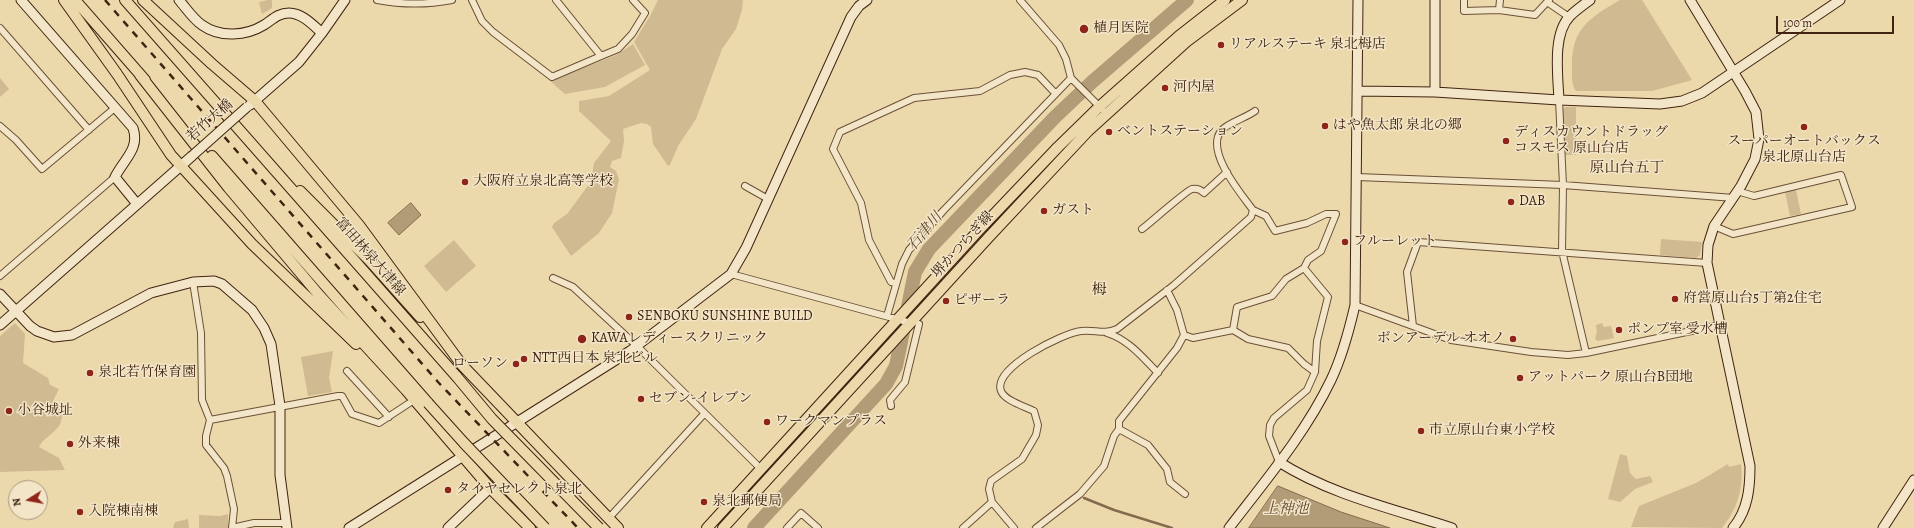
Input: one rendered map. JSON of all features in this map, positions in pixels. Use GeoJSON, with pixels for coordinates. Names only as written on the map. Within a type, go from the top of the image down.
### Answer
{"type":"FeatureCollection","features":[{"type":"Feature","properties":{"kind":"main road"},"geometry":{"type":"LineString","coordinates":[[64,0],[117,74],[171,155],[252,244],[406,390]]}},
{"type":"Feature","properties":{"kind":"main road"},"geometry":{"type":"LineString","coordinates":[[75,0],[428,403],[545,528]]}},
{"type":"Feature","properties":{"kind":"main road","name":"富田林泉大津線"},"geometry":{"type":"LineString","coordinates":[[125,0],[457,377],[492,419],[599,528]]}},
{"type":"Feature","properties":{"kind":"main road"},"geometry":{"type":"LineString","coordinates":[[143,0],[206,59],[251,104],[359,225],[462,365]]}},
{"type":"Feature","properties":{"kind":"main road","name":"堺かつらぎ線"},"geometry":{"type":"LineString","coordinates":[[708,528],[890,330],[893,318],[919,299],[979,230],[1058,147],[1099,107],[1179,36],[1225,0]]}},
{"type":"Feature","properties":{"kind":"main road","name":"堺かつらぎ線"},"geometry":{"type":"LineString","coordinates":[[723,528],[886,349],[915,321],[1032,190],[1099,107],[1242,0]]}},
{"type":"Feature","properties":{"kind":"main road"},"geometry":{"type":"LineString","coordinates":[[140,75],[228,187],[319,295],[406,390],[490,488],[530,528]]}},
{"type":"Feature","properties":{"kind":"main road"},"geometry":{"type":"LineString","coordinates":[[264,159],[332,222],[462,365],[618,528]]}},
{"type":"Feature","properties":{"kind":"street"},"geometry":{"type":"LineString","coordinates":[[0,276],[116,177],[134,149],[135,142],[133,128],[20,0]]}},
{"type":"Feature","properties":{"kind":"street"},"geometry":{"type":"LineString","coordinates":[[179,0],[202,25],[212,31],[231,34],[249,31],[282,13],[290,13],[300,16],[322,33]]}},
{"type":"Feature","properties":{"kind":"street","name":"若竹大橋"},"geometry":{"type":"LineString","coordinates":[[0,325],[299,62],[345,0]]}},
{"type":"Feature","properties":{"kind":"street"},"geometry":{"type":"LineString","coordinates":[[377,0],[430,4],[452,0]]}},
{"type":"Feature","properties":{"kind":"street"},"geometry":{"type":"LineString","coordinates":[[472,0],[482,21],[552,77],[618,49],[632,34],[645,13],[633,0]]}},
{"type":"Feature","properties":{"kind":"street"},"geometry":{"type":"LineString","coordinates":[[556,0],[601,56]]}},
{"type":"Feature","properties":{"kind":"street"},"geometry":{"type":"LineString","coordinates":[[349,528],[637,346],[731,274],[746,248],[857,3],[867,0]]}},
{"type":"Feature","properties":{"kind":"street"},"geometry":{"type":"LineString","coordinates":[[1020,0],[1059,45],[1066,59],[1073,80],[1099,107]]}},
{"type":"Feature","properties":{"kind":"street"},"geometry":{"type":"LineString","coordinates":[[1229,528],[1279,462],[1318,405],[1331,379],[1348,335],[1354,305],[1357,177],[1358,0]]}},
{"type":"Feature","properties":{"kind":"street"},"geometry":{"type":"LineString","coordinates":[[1435,0],[1435,92]]}},
{"type":"Feature","properties":{"kind":"street"},"geometry":{"type":"LineString","coordinates":[[1464,0],[1464,11],[1499,10],[1535,15],[1548,1],[1569,16]]}},
{"type":"Feature","properties":{"kind":"street"},"geometry":{"type":"LineString","coordinates":[[1499,10],[1500,0]]}},
{"type":"Feature","properties":{"kind":"street"},"geometry":{"type":"LineString","coordinates":[[1586,353],[1562,251],[1563,185],[1557,56],[1560,35],[1569,16],[1590,0]]}},
{"type":"Feature","properties":{"kind":"street"},"geometry":{"type":"LineString","coordinates":[[1690,0],[1756,112],[1759,138],[1754,159],[1736,194],[1714,226],[1708,245],[1707,263],[1750,466],[1750,488],[1746,503],[1733,528]]}},
{"type":"Feature","properties":{"kind":"street"},"geometry":{"type":"LineString","coordinates":[[1358,91],[1435,92],[1559,100],[1660,104],[1682,101],[1702,93],[1840,0]]}},
{"type":"Feature","properties":{"kind":"street"},"geometry":{"type":"LineString","coordinates":[[0,28],[89,130]]}},
{"type":"Feature","properties":{"kind":"street"},"geometry":{"type":"LineString","coordinates":[[896,283],[891,282],[869,240],[861,203],[833,149],[840,132],[914,98],[980,91],[1010,75],[1025,72],[1038,75],[1055,94]]}},
{"type":"Feature","properties":{"kind":"street"},"geometry":{"type":"LineString","coordinates":[[893,318],[896,283],[902,264],[910,250],[949,206],[1055,94],[1073,80]]}},
{"type":"Feature","properties":{"kind":"street"},"geometry":{"type":"LineString","coordinates":[[0,126],[16,140],[42,169],[116,108]]}},
{"type":"Feature","properties":{"kind":"street"},"geometry":{"type":"LineString","coordinates":[[1233,330],[1237,307],[1272,296],[1286,279],[1304,268],[1308,260],[1321,251],[1336,214],[1326,214],[1307,223],[1275,231],[1266,216],[1253,210],[1227,172],[1217,146],[1220,131],[1255,111]]}},
{"type":"Feature","properties":{"kind":"street"},"geometry":{"type":"LineString","coordinates":[[1142,229],[1169,209],[1186,192],[1193,189],[1200,190],[1204,193],[1227,172]]}},
{"type":"Feature","properties":{"kind":"street"},"geometry":{"type":"LineString","coordinates":[[1357,177],[1563,185],[1754,196],[1841,175],[1852,207],[1733,234],[1714,226]]}},
{"type":"Feature","properties":{"kind":"street"},"geometry":{"type":"LineString","coordinates":[[116,177],[137,204]]}},
{"type":"Feature","properties":{"kind":"street"},"geometry":{"type":"LineString","coordinates":[[745,186],[768,199]]}},
{"type":"Feature","properties":{"kind":"street"},"geometry":{"type":"LineString","coordinates":[[1108,333],[1117,329],[1167,290],[1251,217],[1253,210]]}},
{"type":"Feature","properties":{"kind":"street"},"geometry":{"type":"LineString","coordinates":[[1413,326],[1407,272],[1418,242],[1562,251],[1707,263]]}},
{"type":"Feature","properties":{"kind":"street"},"geometry":{"type":"LineString","coordinates":[[1304,268],[1328,297],[1317,341],[1315,372],[1307,390],[1274,418],[1270,425],[1269,436],[1279,462],[1299,474],[1342,493],[1452,528]]}},
{"type":"Feature","properties":{"kind":"street"},"geometry":{"type":"LineString","coordinates":[[731,274],[893,318],[915,321],[905,382],[890,400],[891,406]]}},
{"type":"Feature","properties":{"kind":"street"},"geometry":{"type":"LineString","coordinates":[[553,278],[573,287],[637,346],[761,469]]}},
{"type":"Feature","properties":{"kind":"street"},"geometry":{"type":"LineString","coordinates":[[0,294],[15,311],[37,331],[54,337],[72,335],[151,293],[193,282],[208,281],[218,283],[252,310],[264,328],[270,344],[280,406],[280,475],[287,526],[254,523],[232,528],[234,509],[228,476],[224,468],[206,445],[206,436],[210,420],[202,400],[201,333],[193,282]]}},
{"type":"Feature","properties":{"kind":"street"},"geometry":{"type":"LineString","coordinates":[[1036,528],[1080,494],[1104,466],[1114,436],[1119,429],[1119,421],[1158,373],[1184,336],[1177,310],[1167,290]]}},
{"type":"Feature","properties":{"kind":"street"},"geometry":{"type":"LineString","coordinates":[[1354,305],[1451,340],[1531,352],[1568,355],[1586,353],[1720,325]]}},
{"type":"Feature","properties":{"kind":"street"},"geometry":{"type":"LineString","coordinates":[[1184,336],[1193,338],[1233,330],[1248,339],[1288,348],[1304,364],[1315,372]]}},
{"type":"Feature","properties":{"kind":"street"},"geometry":{"type":"LineString","coordinates":[[1014,528],[992,502],[989,489],[991,481],[1022,460],[1036,435],[1038,425],[1034,411],[1004,396],[1000,390],[1001,380],[1005,373],[1028,355],[1065,336],[1081,331],[1108,333],[1117,336],[1130,345],[1158,373]]}},
{"type":"Feature","properties":{"kind":"street"},"geometry":{"type":"LineString","coordinates":[[346,371],[349,378],[389,416]]}},
{"type":"Feature","properties":{"kind":"street"},"geometry":{"type":"LineString","coordinates":[[210,420],[280,406],[342,396],[352,414],[379,423],[414,400]]}},
{"type":"Feature","properties":{"kind":"street"},"geometry":{"type":"LineString","coordinates":[[608,519],[704,414]]}},
{"type":"Feature","properties":{"kind":"street"},"geometry":{"type":"LineString","coordinates":[[1119,429],[1148,445],[1167,469],[1170,482],[1185,494]]}},
{"type":"Feature","properties":{"kind":"street"},"geometry":{"type":"LineString","coordinates":[[1883,528],[1914,480]]}},
{"type":"Feature","properties":{"kind":"street"},"geometry":{"type":"LineString","coordinates":[[448,528],[490,488]]}},
{"type":"Feature","properties":{"kind":"street"},"geometry":{"type":"LineString","coordinates":[[963,528],[992,502]]}},
{"type":"Feature","properties":{"kind":"street"},"geometry":{"type":"LineString","coordinates":[[788,528],[801,513],[818,528]]}},
{"type":"Feature","properties":{"kind":"shaded area"},"geometry":{"type":"Polygon","coordinates":[[[272,0],[272,8],[262,14],[259,2],[272,0]]]}},
{"type":"Feature","properties":{"kind":"shaded area"},"geometry":{"type":"Polygon","coordinates":[[[658,0],[743,0],[742,10],[736,29],[722,49],[696,119],[678,146],[670,165],[668,166],[653,144],[651,127],[647,124],[641,123],[623,129],[624,141],[621,158],[612,161],[610,167],[616,171],[619,179],[612,213],[599,233],[571,256],[552,227],[554,223],[567,214],[587,187],[592,175],[594,163],[611,141],[579,111],[579,101],[609,96],[650,70],[634,42],[658,0]]]}},
{"type":"Feature","properties":{"kind":"shaded area"},"geometry":{"type":"Polygon","coordinates":[[[1620,0],[1642,0],[1692,80],[1652,91],[1576,91],[1573,86],[1572,68],[1575,43],[1579,34],[1591,19],[1620,0]]]}},
{"type":"Feature","properties":{"kind":"shaded area"},"geometry":{"type":"Polygon","coordinates":[[[633,44],[645,65],[605,87],[565,94],[550,81],[616,55],[633,44]]]}},
{"type":"Feature","properties":{"kind":"shaded area"},"geometry":{"type":"Polygon","coordinates":[[[0,78],[9,89],[0,97],[0,78]]]}},
{"type":"Feature","properties":{"kind":"shaded area"},"geometry":{"type":"Polygon","coordinates":[[[1565,107],[1576,107],[1576,155],[1564,155],[1562,110],[1565,107]]]}},
{"type":"Feature","properties":{"kind":"shaded area"},"geometry":{"type":"Polygon","coordinates":[[[1796,190],[1801,214],[1790,216],[1785,192],[1796,190]]]}},
{"type":"Feature","properties":{"kind":"shaded area"},"geometry":{"type":"Polygon","coordinates":[[[1661,239],[1702,242],[1700,255],[1696,258],[1660,255],[1661,239]]]}},
{"type":"Feature","properties":{"kind":"shaded area"},"geometry":{"type":"Polygon","coordinates":[[[454,240],[476,266],[446,292],[424,266],[454,240]]]}},
{"type":"Feature","properties":{"kind":"shaded area"},"geometry":{"type":"Polygon","coordinates":[[[15,323],[25,334],[23,363],[48,378],[50,385],[59,389],[53,401],[60,407],[62,415],[61,421],[59,426],[42,442],[39,447],[59,458],[65,470],[0,472],[0,336],[15,323]]]}},
{"type":"Feature","properties":{"kind":"shaded area"},"geometry":{"type":"Polygon","coordinates":[[[1602,323],[1604,327],[1611,326],[1614,338],[1598,341],[1595,339],[1597,332],[1596,325],[1602,323]]]}},
{"type":"Feature","properties":{"kind":"shaded area"},"geometry":{"type":"Polygon","coordinates":[[[333,351],[329,378],[332,392],[308,396],[301,357],[333,351]]]}},
{"type":"Feature","properties":{"kind":"shaded area"},"geometry":{"type":"Polygon","coordinates":[[[1620,454],[1627,456],[1630,473],[1636,479],[1650,476],[1653,482],[1635,489],[1620,502],[1608,499],[1620,454]]]}},
{"type":"Feature","properties":{"kind":"shaded area"},"geometry":{"type":"Polygon","coordinates":[[[1728,464],[1729,467],[1741,464],[1742,473],[1738,498],[1732,514],[1722,528],[1631,527],[1639,506],[1696,483],[1728,464]]]}},
{"type":"Feature","properties":{"kind":"shaded area"},"geometry":{"type":"Polygon","coordinates":[[[228,514],[228,528],[199,528],[199,515],[220,516],[228,514]]]}},
{"type":"Feature","properties":{"kind":"shaded area"},"geometry":{"type":"Polygon","coordinates":[[[188,519],[189,528],[173,528],[175,522],[188,519]]]}},
{"type":"Feature","properties":{"kind":"water"},"geometry":{"type":"Polygon","coordinates":[[[411,203],[421,215],[399,235],[388,223],[411,203]]]}},
{"type":"Feature","properties":{"kind":"water","name":"上神池"},"geometry":{"type":"Polygon","coordinates":[[[1278,486],[1341,512],[1390,528],[1249,528],[1278,486]]]}},
{"type":"Feature","properties":{"kind":"waterway","name":"石津川"},"geometry":{"type":"LineString","coordinates":[[754,528],[886,384],[896,366],[915,272],[929,249],[1055,117],[1092,82],[1187,0]]}},
{"type":"Feature","properties":{"kind":"waterway"},"geometry":{"type":"LineString","coordinates":[[1084,498],[1114,510],[1172,528]]}},
{"type":"Feature","properties":{"kind":"railway"},"geometry":{"type":"LineString","coordinates":[[105,0],[438,382],[578,528]]}},
{"type":"Feature","properties":{"kind":"place","name":"植月医院"},"geometry":{"type":"Point","coordinates":[1084,29]}},
{"type":"Feature","properties":{"kind":"place","name":"リアルステーキ 泉北栂店"},"geometry":{"type":"Point","coordinates":[1221,45]}},
{"type":"Feature","properties":{"kind":"place","name":"河内屋"},"geometry":{"type":"Point","coordinates":[1165,88]}},
{"type":"Feature","properties":{"kind":"place","name":"はや魚太郎 泉北の郷"},"geometry":{"type":"Point","coordinates":[1325,126]}},
{"type":"Feature","properties":{"kind":"place","name":"スーパーオートバックス 泉北原山台店"},"geometry":{"type":"Point","coordinates":[1804,127]}},
{"type":"Feature","properties":{"kind":"place","name":"ベントステーション"},"geometry":{"type":"Point","coordinates":[1109,132]}},
{"type":"Feature","properties":{"kind":"place","name":"ディスカウントドラッグ コスモス 原山台店"},"geometry":{"type":"Point","coordinates":[1506,141]}},
{"type":"Feature","properties":{"kind":"place","name":"大阪府立泉北高等学校"},"geometry":{"type":"Point","coordinates":[465,182]}},
{"type":"Feature","properties":{"kind":"place","name":"DAB"},"geometry":{"type":"Point","coordinates":[1511,202]}},
{"type":"Feature","properties":{"kind":"place","name":"ガスト"},"geometry":{"type":"Point","coordinates":[1044,211]}},
{"type":"Feature","properties":{"kind":"place","name":"フルーレット"},"geometry":{"type":"Point","coordinates":[1345,242]}},
{"type":"Feature","properties":{"kind":"place","name":"府営原山台5丁第2住宅"},"geometry":{"type":"Point","coordinates":[1675,299]}},
{"type":"Feature","properties":{"kind":"place","name":"ピザーラ"},"geometry":{"type":"Point","coordinates":[946,301]}},
{"type":"Feature","properties":{"kind":"place","name":"SENBOKU SUNSHINE BUILD"},"geometry":{"type":"Point","coordinates":[629,317]}},
{"type":"Feature","properties":{"kind":"place","name":"ポンプ室 受水槽"},"geometry":{"type":"Point","coordinates":[1619,330]}},
{"type":"Feature","properties":{"kind":"place","name":"KAWAレディースクリニック"},"geometry":{"type":"Point","coordinates":[582,339]}},
{"type":"Feature","properties":{"kind":"place","name":"ボンアーデル オオノ"},"geometry":{"type":"Point","coordinates":[1513,339]}},
{"type":"Feature","properties":{"kind":"place","name":"NTT西日本 泉北ビル"},"geometry":{"type":"Point","coordinates":[524,359]}},
{"type":"Feature","properties":{"kind":"place","name":"ローソン"},"geometry":{"type":"Point","coordinates":[516,364]}},
{"type":"Feature","properties":{"kind":"place","name":"泉北若竹保育園"},"geometry":{"type":"Point","coordinates":[90,373]}},
{"type":"Feature","properties":{"kind":"place","name":"アットパーク 原山台B団地"},"geometry":{"type":"Point","coordinates":[1520,378]}},
{"type":"Feature","properties":{"kind":"place","name":"セブン-イレブン"},"geometry":{"type":"Point","coordinates":[641,399]}},
{"type":"Feature","properties":{"kind":"place","name":"小谷城址"},"geometry":{"type":"Point","coordinates":[9,411]}},
{"type":"Feature","properties":{"kind":"place","name":"ワークマンプラス"},"geometry":{"type":"Point","coordinates":[767,422]}},
{"type":"Feature","properties":{"kind":"place","name":"市立原山台東小学校"},"geometry":{"type":"Point","coordinates":[1421,431]}},
{"type":"Feature","properties":{"kind":"place","name":"外来棟"},"geometry":{"type":"Point","coordinates":[70,444]}},
{"type":"Feature","properties":{"kind":"place","name":"タイヤセレクト泉北"},"geometry":{"type":"Point","coordinates":[448,490]}},
{"type":"Feature","properties":{"kind":"place","name":"泉北郵便局"},"geometry":{"type":"Point","coordinates":[704,502]}},
{"type":"Feature","properties":{"kind":"place","name":"入院棟南棟"},"geometry":{"type":"Point","coordinates":[80,512]}},
{"type":"Feature","properties":{"kind":"district","name":"原山台五丁"},"geometry":{"type":"Point","coordinates":[1627,168]}},
{"type":"Feature","properties":{"kind":"district","name":"栂"},"geometry":{"type":"Point","coordinates":[1099,290]}}]}
